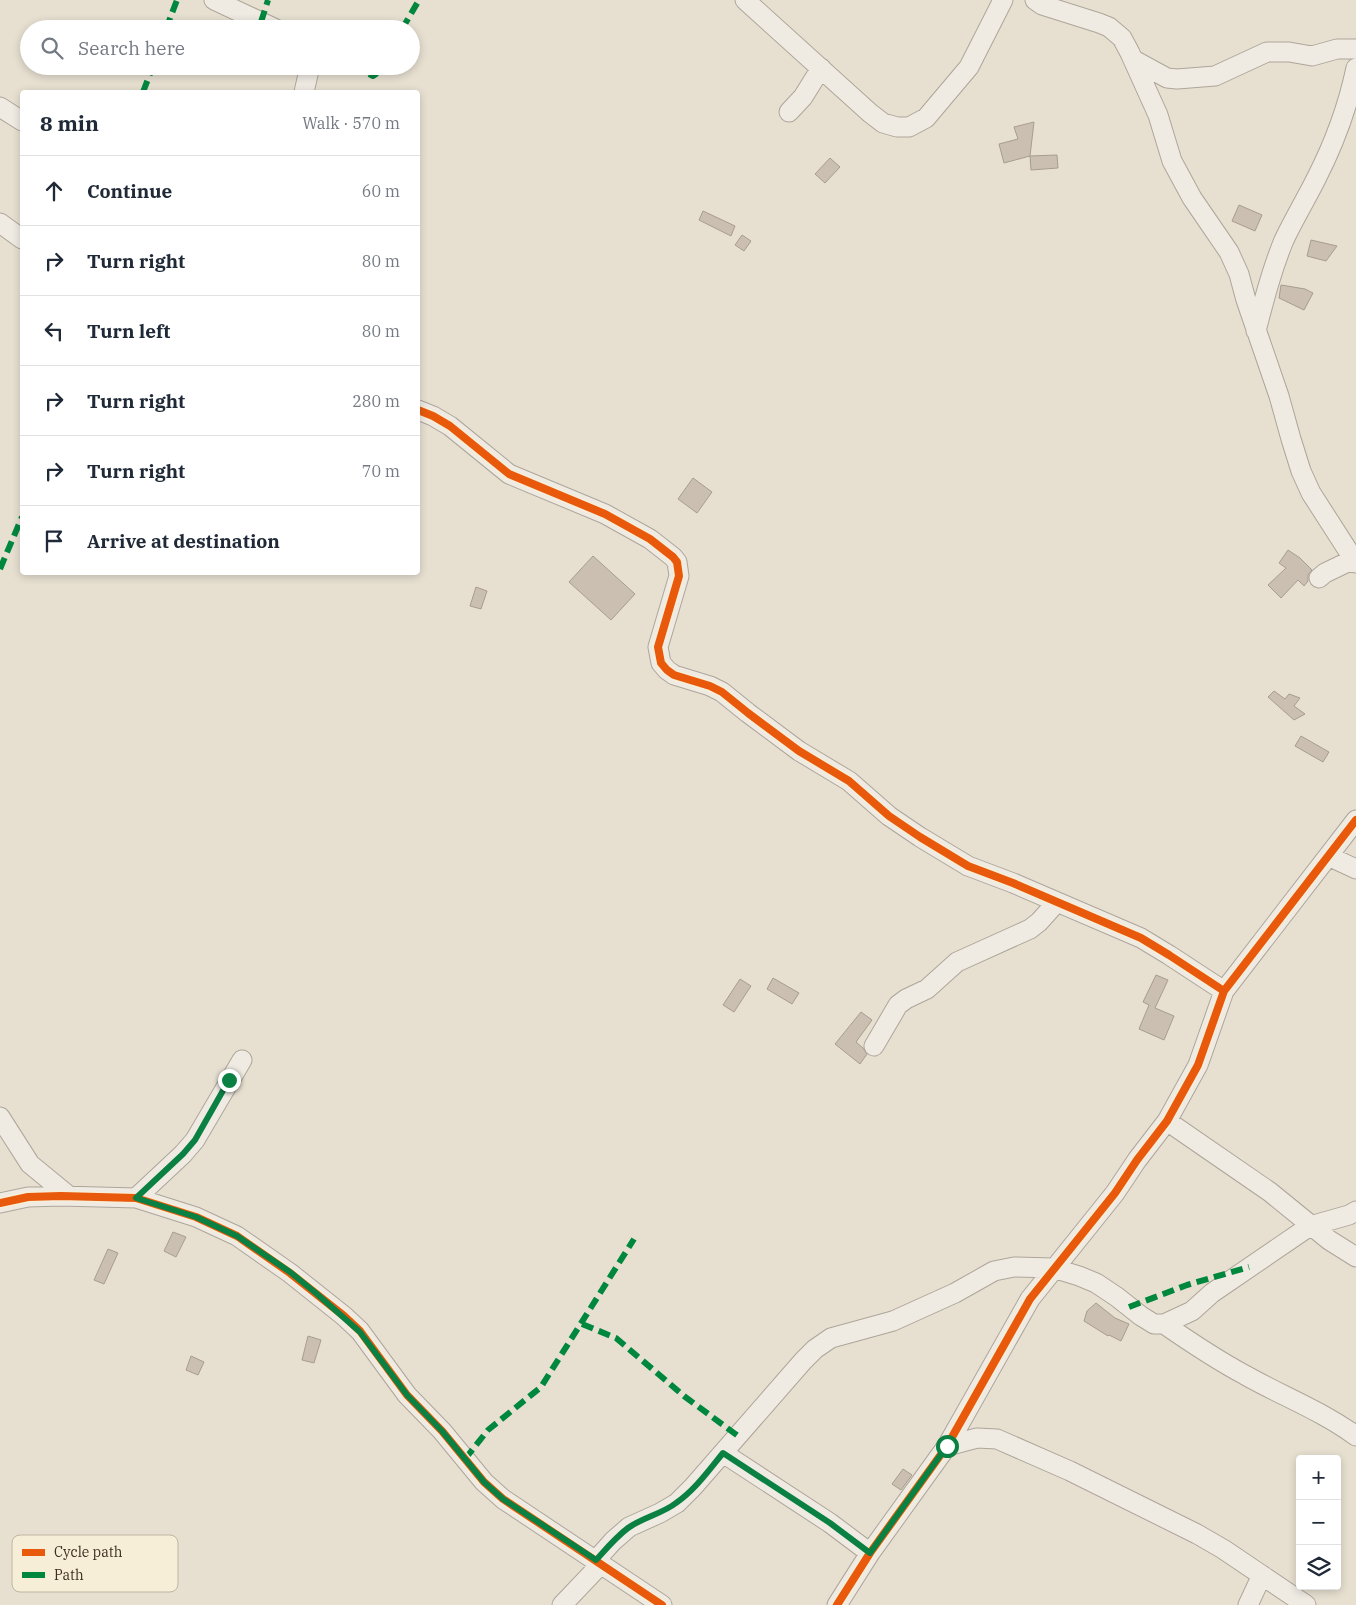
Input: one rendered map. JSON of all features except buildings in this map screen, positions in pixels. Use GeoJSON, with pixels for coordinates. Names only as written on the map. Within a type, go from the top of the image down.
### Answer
{"type":"FeatureCollection","features":[{"type":"Feature","properties":{"kind":"street"},"geometry":{"type":"LineString","coordinates":[[214,0],[257,20]]}},
{"type":"Feature","properties":{"kind":"street"},"geometry":{"type":"LineString","coordinates":[[745,0],[883,123],[897,127],[909,127],[926,118],[969,68],[1003,0]]}},
{"type":"Feature","properties":{"kind":"street"},"geometry":{"type":"LineString","coordinates":[[1035,0],[1042,5],[1057,5],[1109,27],[1122,38],[1134,60],[1158,115],[1175,168],[1192,198],[1229,252],[1239,274],[1301,470],[1311,493],[1355,561],[1325,573],[1319,578]]}},
{"type":"Feature","properties":{"kind":"street"},"geometry":{"type":"LineString","coordinates":[[1134,60],[1167,78],[1177,79],[1215,76],[1267,52],[1289,52],[1312,56],[1337,49],[1356,49]]}},
{"type":"Feature","properties":{"kind":"street"},"geometry":{"type":"LineString","coordinates":[[789,112],[807,91],[821,68]]}},
{"type":"Feature","properties":{"kind":"street"},"geometry":{"type":"LineString","coordinates":[[1256,331],[1275,262],[1337,133],[1351,91],[1356,68]]}},
{"type":"Feature","properties":{"kind":"street"},"geometry":{"type":"LineString","coordinates":[[304,90],[308,75]]}},
{"type":"Feature","properties":{"kind":"street"},"geometry":{"type":"LineString","coordinates":[[0,107],[20,119]]}},
{"type":"Feature","properties":{"kind":"street"},"geometry":{"type":"LineString","coordinates":[[0,223],[20,238]]}},
{"type":"Feature","properties":{"kind":"street"},"geometry":{"type":"LineString","coordinates":[[420,411],[450,426],[509,474],[605,514],[650,540],[673,556],[677,562],[679,576],[658,647],[661,664],[666,670],[722,692],[799,751],[849,782],[889,816],[943,852],[968,866],[1141,938],[1224,991]]}},
{"type":"Feature","properties":{"kind":"street"},"geometry":{"type":"LineString","coordinates":[[837,1605],[870,1553],[947,1446],[1030,1299],[1115,1193],[1137,1160],[1168,1121],[1198,1065],[1224,991],[1356,820]]}},
{"type":"Feature","properties":{"kind":"street"},"geometry":{"type":"LineString","coordinates":[[1328,856],[1356,869]]}},
{"type":"Feature","properties":{"kind":"street"},"geometry":{"type":"LineString","coordinates":[[874,1046],[898,1005],[927,989],[957,962],[1030,929],[1057,902]]}},
{"type":"Feature","properties":{"kind":"street"},"geometry":{"type":"LineString","coordinates":[[136,1198],[183,1154],[195,1140],[242,1060]]}},
{"type":"Feature","properties":{"kind":"street"},"geometry":{"type":"LineString","coordinates":[[0,1117],[30,1164],[70,1196]]}},
{"type":"Feature","properties":{"kind":"street"},"geometry":{"type":"LineString","coordinates":[[1168,1121],[1270,1192],[1310,1226],[1356,1257]]}},
{"type":"Feature","properties":{"kind":"street"},"geometry":{"type":"LineString","coordinates":[[0,1203],[28,1197],[136,1198],[196,1217],[237,1236],[310,1288],[360,1332],[407,1395],[442,1431],[484,1482],[503,1499],[662,1605]]}},
{"type":"Feature","properties":{"kind":"street"},"geometry":{"type":"LineString","coordinates":[[562,1605],[599,1562],[613,1541],[629,1527],[677,1503],[694,1487],[803,1361],[815,1349],[831,1338],[893,1321],[955,1293],[994,1271],[1014,1266],[1053,1268],[1079,1276],[1096,1283],[1154,1324],[1164,1324],[1192,1310],[1212,1293],[1310,1226],[1349,1215],[1356,1211]]}},
{"type":"Feature","properties":{"kind":"street"},"geometry":{"type":"LineString","coordinates":[[1164,1324],[1192,1344],[1245,1375],[1317,1412],[1356,1436]]}},
{"type":"Feature","properties":{"kind":"street"},"geometry":{"type":"LineString","coordinates":[[947,1446],[984,1438],[997,1439],[1026,1451],[1197,1534],[1223,1549],[1306,1605]]}},
{"type":"Feature","properties":{"kind":"street"},"geometry":{"type":"LineString","coordinates":[[723,1453],[830,1523],[870,1553]]}},
{"type":"Feature","properties":{"kind":"street"},"geometry":{"type":"LineString","coordinates":[[1248,1605],[1262,1575]]}},
{"type":"Feature","properties":{"kind":"marked path"},"geometry":{"type":"LineString","coordinates":[[169,20],[177,0]]}},
{"type":"Feature","properties":{"kind":"marked path"},"geometry":{"type":"LineString","coordinates":[[262,20],[268,0]]}},
{"type":"Feature","properties":{"kind":"marked path"},"geometry":{"type":"LineString","coordinates":[[407,20],[419,0]]}},
{"type":"Feature","properties":{"kind":"marked path"},"geometry":{"type":"LineString","coordinates":[[144,90],[150,75]]}},
{"type":"Feature","properties":{"kind":"marked path"},"geometry":{"type":"LineString","coordinates":[[371,75],[374,75]]}},
{"type":"Feature","properties":{"kind":"marked path"},"geometry":{"type":"LineString","coordinates":[[0,569],[20,522]]}},
{"type":"Feature","properties":{"kind":"marked path"},"geometry":{"type":"LineString","coordinates":[[465,1459],[488,1430],[541,1387],[634,1239]]}},
{"type":"Feature","properties":{"kind":"marked path"},"geometry":{"type":"LineString","coordinates":[[1129,1307],[1187,1285],[1249,1267]]}},
{"type":"Feature","properties":{"kind":"marked path"},"geometry":{"type":"LineString","coordinates":[[582,1324],[616,1338],[684,1396],[738,1436]]}},
{"type":"Feature","properties":{"kind":"cycle path"},"geometry":{"type":"LineString","coordinates":[[420,411],[450,426],[509,474],[605,514],[650,539],[673,557],[677,562],[679,576],[658,647],[661,663],[667,670],[674,675],[710,686],[722,692],[799,751],[849,781],[889,816],[968,866],[1013,883],[1141,938],[1224,991]]}},
{"type":"Feature","properties":{"kind":"cycle path"},"geometry":{"type":"LineString","coordinates":[[837,1605],[870,1553],[947,1446],[1030,1299],[1115,1193],[1167,1121],[1198,1065],[1224,991],[1356,820]]}},
{"type":"Feature","properties":{"kind":"cycle path"},"geometry":{"type":"LineString","coordinates":[[0,1203],[28,1197],[136,1198],[196,1217],[237,1236],[290,1273],[360,1331],[407,1395],[442,1431],[484,1482],[503,1499],[662,1605]]}},
{"type":"Feature","properties":{"kind":"route"},"geometry":{"type":"LineString","coordinates":[[229,1080],[195,1140],[183,1154],[136,1198],[213,1224],[237,1236],[290,1272],[344,1316],[360,1332],[407,1395],[442,1431],[484,1482],[503,1499],[596,1560],[629,1527],[677,1503],[694,1487],[723,1453],[830,1523],[870,1553],[947,1446]]}}]}
